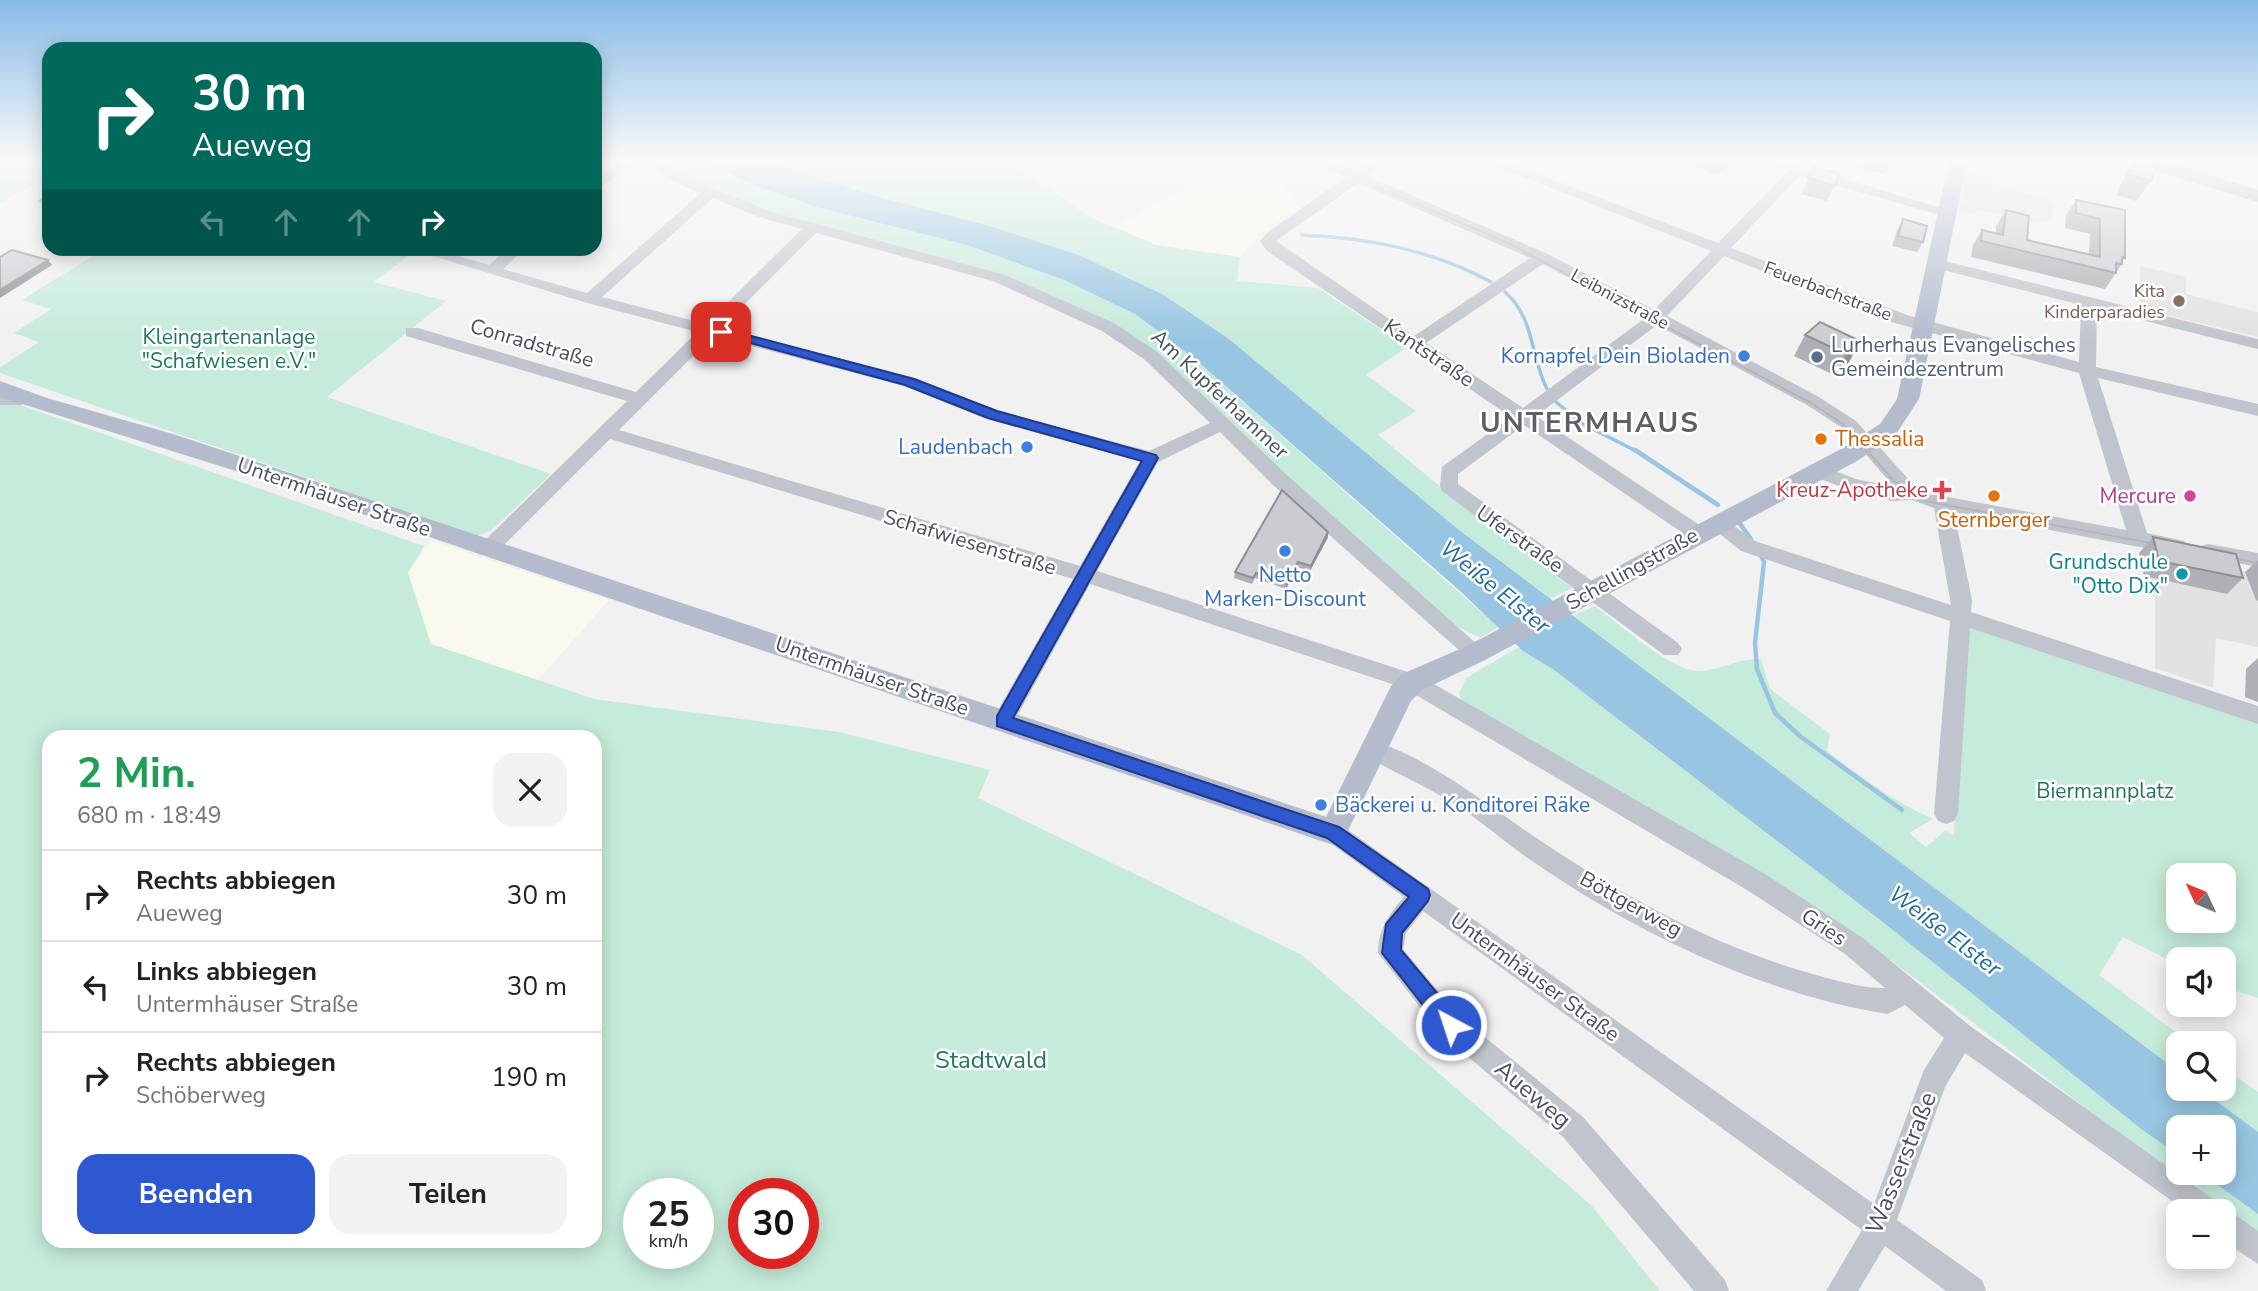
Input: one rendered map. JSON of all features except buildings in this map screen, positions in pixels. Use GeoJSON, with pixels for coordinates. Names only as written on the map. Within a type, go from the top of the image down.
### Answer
{"type":"FeatureCollection","features":[{"type":"Feature","properties":{"kind":"main road","name":"Schellingstraße"},"geometry":{"type":"LineString","coordinates":[[1412,682],[1483,650],[1868,443],[1888,429],[1902,411],[1926,326],[1945,221]]}},
{"type":"Feature","properties":{"kind":"main road","name":"Untermhäuser Straße"},"geometry":{"type":"LineString","coordinates":[[7,395],[103,419],[486,550],[1333,832]]}},
{"type":"Feature","properties":{"kind":"main road"},"geometry":{"type":"LineString","coordinates":[[1333,832],[1401,694],[1412,682]]}},
{"type":"Feature","properties":{"kind":"street"},"geometry":{"type":"LineString","coordinates":[[590,299],[678,221]]}},
{"type":"Feature","properties":{"kind":"street","name":"Am Kupferhammer"},"geometry":{"type":"LineString","coordinates":[[791,221],[999,278],[1108,327],[1150,355],[1224,423],[1280,480],[1483,650]]}},
{"type":"Feature","properties":{"kind":"street","name":"Kantstraße"},"geometry":{"type":"LineString","coordinates":[[1295,221],[1268,241],[1272,248],[1524,417],[1707,528],[1748,546],[1962,617]]}},
{"type":"Feature","properties":{"kind":"street","name":"Leibnizstraße"},"geometry":{"type":"LineString","coordinates":[[1459,221],[1542,257],[1835,414],[1868,443],[1898,480],[1914,493]]}},
{"type":"Feature","properties":{"kind":"street","name":"Feuerbachstraße"},"geometry":{"type":"LineString","coordinates":[[1646,221],[1926,326],[2087,370],[2258,410]]}},
{"type":"Feature","properties":{"kind":"street"},"geometry":{"type":"LineString","coordinates":[[1524,417],[1656,318],[1748,221]]}},
{"type":"Feature","properties":{"kind":"street"},"geometry":{"type":"LineString","coordinates":[[486,550],[813,227]]}},
{"type":"Feature","properties":{"kind":"street"},"geometry":{"type":"LineString","coordinates":[[442,256],[590,299],[909,382],[992,415],[1151,458]]}},
{"type":"Feature","properties":{"kind":"street"},"geometry":{"type":"LineString","coordinates":[[492,270],[509,256]]}},
{"type":"Feature","properties":{"kind":"street"},"geometry":{"type":"LineString","coordinates":[[1415,343],[1542,257]]}},
{"type":"Feature","properties":{"kind":"street"},"geometry":{"type":"LineString","coordinates":[[1937,264],[2258,344]]}},
{"type":"Feature","properties":{"kind":"street"},"geometry":{"type":"LineString","coordinates":[[2089,303],[2087,370],[2139,540]]}},
{"type":"Feature","properties":{"kind":"street","name":"Conradstraße"},"geometry":{"type":"LineString","coordinates":[[412,332],[639,399]]}},
{"type":"Feature","properties":{"kind":"street","name":"Uferstraße"},"geometry":{"type":"LineString","coordinates":[[1524,417],[1449,472],[1449,486],[1587,593],[1671,649]]}},
{"type":"Feature","properties":{"kind":"street"},"geometry":{"type":"LineString","coordinates":[[1003,721],[1151,458],[1224,423]]}},
{"type":"Feature","properties":{"kind":"street","name":"Schafwiesenstraße"},"geometry":{"type":"LineString","coordinates":[[606,432],[1159,597],[1412,682]]}},
{"type":"Feature","properties":{"kind":"street"},"geometry":{"type":"LineString","coordinates":[[1816,470],[1868,488],[1898,495],[1914,493],[1943,505],[2258,560]]}},
{"type":"Feature","properties":{"kind":"street"},"geometry":{"type":"LineString","coordinates":[[1943,505],[1962,600],[1946,814]]}},
{"type":"Feature","properties":{"kind":"street"},"geometry":{"type":"LineString","coordinates":[[1962,617],[2258,715]]}},
{"type":"Feature","properties":{"kind":"street","name":"Gries"},"geometry":{"type":"LineString","coordinates":[[1412,682],[1756,882],[1854,946],[1961,1035],[2193,1199]]}},
{"type":"Feature","properties":{"kind":"street","name":"Böttgerweg"},"geometry":{"type":"LineString","coordinates":[[1375,750],[1471,803],[1539,853],[1653,919],[1734,956],[1793,982],[1856,999],[1888,1002],[1905,989]]}},
{"type":"Feature","properties":{"kind":"street","name":"Untermhäuser Straße"},"geometry":{"type":"LineString","coordinates":[[1333,832],[1972,1291]]}},
{"type":"Feature","properties":{"kind":"street","name":"Aueweg"},"geometry":{"type":"LineString","coordinates":[[1421,895],[1393,930],[1391,953],[1451,1025],[1573,1127],[1714,1291]]}},
{"type":"Feature","properties":{"kind":"street","name":"Wasserstraße"},"geometry":{"type":"LineString","coordinates":[[1841,1291],[1881,1225],[1934,1080],[1961,1035]]}},
{"type":"Feature","properties":{"kind":"street"},"geometry":{"type":"LineString","coordinates":[[2236,1232],[2258,1249]]}},
{"type":"Feature","properties":{"kind":"shaded area"},"geometry":{"type":"Polygon","coordinates":[[[1126,221],[1279,221],[1253,241],[1240,257],[1156,245],[1115,228],[1126,221]]]}},
{"type":"Feature","properties":{"kind":"shaded area","name":"Kita Kinderparadies"},"geometry":{"type":"Polygon","coordinates":[[[2140,266],[2186,277],[2186,294],[2258,312],[2258,337],[2141,309],[2140,266]]]}},
{"type":"Feature","properties":{"kind":"shaded area"},"geometry":{"type":"Polygon","coordinates":[[[431,540],[609,600],[538,680],[430,644],[408,573],[431,540]]]}},
{"type":"Feature","properties":{"kind":"shaded area"},"geometry":{"type":"Polygon","coordinates":[[[2139,553],[2258,574],[2258,647],[2216,638],[2213,688],[2155,668],[2155,598],[2144,576],[2139,553]]]}},
{"type":"Feature","properties":{"kind":"green space"},"geometry":{"type":"Polygon","coordinates":[[[803,221],[873,221],[967,245],[1064,280],[1135,314],[1196,360],[1498,627],[1480,638],[1457,626],[1423,600],[1152,351],[1044,293],[803,221]]]}},
{"type":"Feature","properties":{"kind":"green space"},"geometry":{"type":"Polygon","coordinates":[[[971,221],[1100,221],[1156,245],[1240,257],[1237,281],[1318,288],[1407,347],[1366,375],[1416,411],[1378,435],[1478,518],[1572,588],[1550,599],[1459,530],[1229,339],[1164,295],[993,227],[971,221]]]}},
{"type":"Feature","properties":{"kind":"green space","name":"Kleingartenanlage \"Schafwiesen e.V.\""},"geometry":{"type":"Polygon","coordinates":[[[93,256],[408,256],[374,282],[446,301],[327,397],[551,474],[492,530],[477,536],[0,373],[0,367],[39,342],[14,333],[51,309],[22,300],[93,256]]]}},
{"type":"Feature","properties":{"kind":"green space","name":"Stadtwald"},"geometry":{"type":"Polygon","coordinates":[[[0,398],[424,546],[408,573],[431,644],[594,699],[839,732],[990,770],[978,798],[1302,955],[1591,1205],[1660,1291],[0,1291],[0,398]]]}},
{"type":"Feature","properties":{"kind":"green space","name":"Biermannplatz"},"geometry":{"type":"Polygon","coordinates":[[[1595,606],[1660,655],[1688,669],[1707,670],[1745,660],[1761,659],[1770,689],[1830,734],[1827,751],[1891,797],[1933,819],[1909,833],[1926,847],[1945,831],[1954,836],[1965,626],[2258,724],[2258,998],[2236,991],[2236,947],[2166,947],[2166,958],[2123,937],[2099,975],[2174,1031],[2166,1031],[2166,1062],[1573,616],[1595,606]]]}},
{"type":"Feature","properties":{"kind":"green space"},"geometry":{"type":"Polygon","coordinates":[[[1519,647],[1554,670],[1879,919],[2166,1146],[2166,1169],[1892,961],[1786,893],[1462,701],[1459,694],[1466,678],[1519,647]]]}},
{"type":"Feature","properties":{"kind":"green space"},"geometry":{"type":"Polygon","coordinates":[[[2236,1076],[2258,1092],[2258,1132],[2216,1101],[2236,1101],[2236,1076]]]}},
{"type":"Feature","properties":{"kind":"green space"},"geometry":{"type":"Polygon","coordinates":[[[2187,1185],[2218,1185],[2258,1214],[2258,1239],[2236,1222],[2236,1199],[2205,1199],[2187,1185]]]}},
{"type":"Feature","properties":{"kind":"water","name":"Weiße Elster"},"geometry":{"type":"Polygon","coordinates":[[[873,221],[971,221],[1081,256],[1164,295],[1229,339],[1459,530],[2166,1062],[2166,1101],[2216,1101],[2235,1115],[2166,1115],[2166,1147],[1879,919],[1554,670],[1523,651],[1459,590],[1196,360],[1135,314],[1064,280],[967,245],[873,221]]]}},
{"type":"Feature","properties":{"kind":"water"},"geometry":{"type":"Polygon","coordinates":[[[2236,1116],[2258,1132],[2258,1214],[2218,1185],[2236,1185],[2236,1116]]]}},
{"type":"Feature","properties":{"kind":"waterway"},"geometry":{"type":"LineString","coordinates":[[1302,235],[1352,239],[1400,248],[1446,262],[1491,282]]}},
{"type":"Feature","properties":{"kind":"waterway"},"geometry":{"type":"LineString","coordinates":[[1505,292],[1522,313],[1547,389]]}},
{"type":"Feature","properties":{"kind":"waterway"},"geometry":{"type":"LineString","coordinates":[[1556,402],[1583,424],[1638,452]]}},
{"type":"Feature","properties":{"kind":"waterway"},"geometry":{"type":"LineString","coordinates":[[1635,450],[1718,505]]}},
{"type":"Feature","properties":{"kind":"waterway"},"geometry":{"type":"LineString","coordinates":[[1740,524],[1751,539]]}},
{"type":"Feature","properties":{"kind":"waterway"},"geometry":{"type":"LineString","coordinates":[[1760,553],[1764,562],[1755,643],[1757,669],[1775,713],[1801,737],[1902,810]]}},
{"type":"Feature","properties":{"kind":"tram line"},"geometry":{"type":"LineString","coordinates":[[1458,221],[1506,242],[1811,403],[1843,424],[1894,481],[1925,501],[2167,546]]}},
{"type":"Feature","properties":{"kind":"tram line"},"geometry":{"type":"LineString","coordinates":[[2182,544],[2231,552]]}},
{"type":"Feature","properties":{"kind":"tram line"},"geometry":{"type":"LineString","coordinates":[[2218,555],[2258,563]]}},
{"type":"Feature","properties":{"kind":"place","name":"Kita Kinderparadies"},"geometry":{"type":"Point","coordinates":[2179,301]}},
{"type":"Feature","properties":{"kind":"place","name":"Kornapfel Dein Bioladen"},"geometry":{"type":"Point","coordinates":[1744,356]}},
{"type":"Feature","properties":{"kind":"place","name":"Lurherhaus Evangelisches Gemeindezentrum"},"geometry":{"type":"Point","coordinates":[1817,357]}},
{"type":"Feature","properties":{"kind":"place","name":"Thessalia"},"geometry":{"type":"Point","coordinates":[1821,439]}},
{"type":"Feature","properties":{"kind":"place","name":"Laudenbach"},"geometry":{"type":"Point","coordinates":[1027,447]}},
{"type":"Feature","properties":{"kind":"place","name":"Kreuz-Apotheke"},"geometry":{"type":"Point","coordinates":[1942,490]}},
{"type":"Feature","properties":{"kind":"place","name":"Sternberger"},"geometry":{"type":"Point","coordinates":[1994,496]}},
{"type":"Feature","properties":{"kind":"place","name":"Mercure"},"geometry":{"type":"Point","coordinates":[2190,496]}},
{"type":"Feature","properties":{"kind":"place","name":"Netto Marken-Discount"},"geometry":{"type":"Point","coordinates":[1285,551]}},
{"type":"Feature","properties":{"kind":"place","name":"Grundschule \"Otto Dix\""},"geometry":{"type":"Point","coordinates":[2182,574]}},
{"type":"Feature","properties":{"kind":"place","name":"Bäckerei u. Konditorei Räke"},"geometry":{"type":"Point","coordinates":[1321,805]}},
{"type":"Feature","properties":{"kind":"district","name":"UNTERMHAUS"},"geometry":{"type":"Point","coordinates":[1590,423]}},
{"type":"Feature","properties":{"kind":"route"},"geometry":{"type":"LineString","coordinates":[[721,332],[909,382],[992,415],[1151,458],[1003,721],[1333,832],[1421,895],[1393,930],[1391,953],[1451,1025]]}}]}
